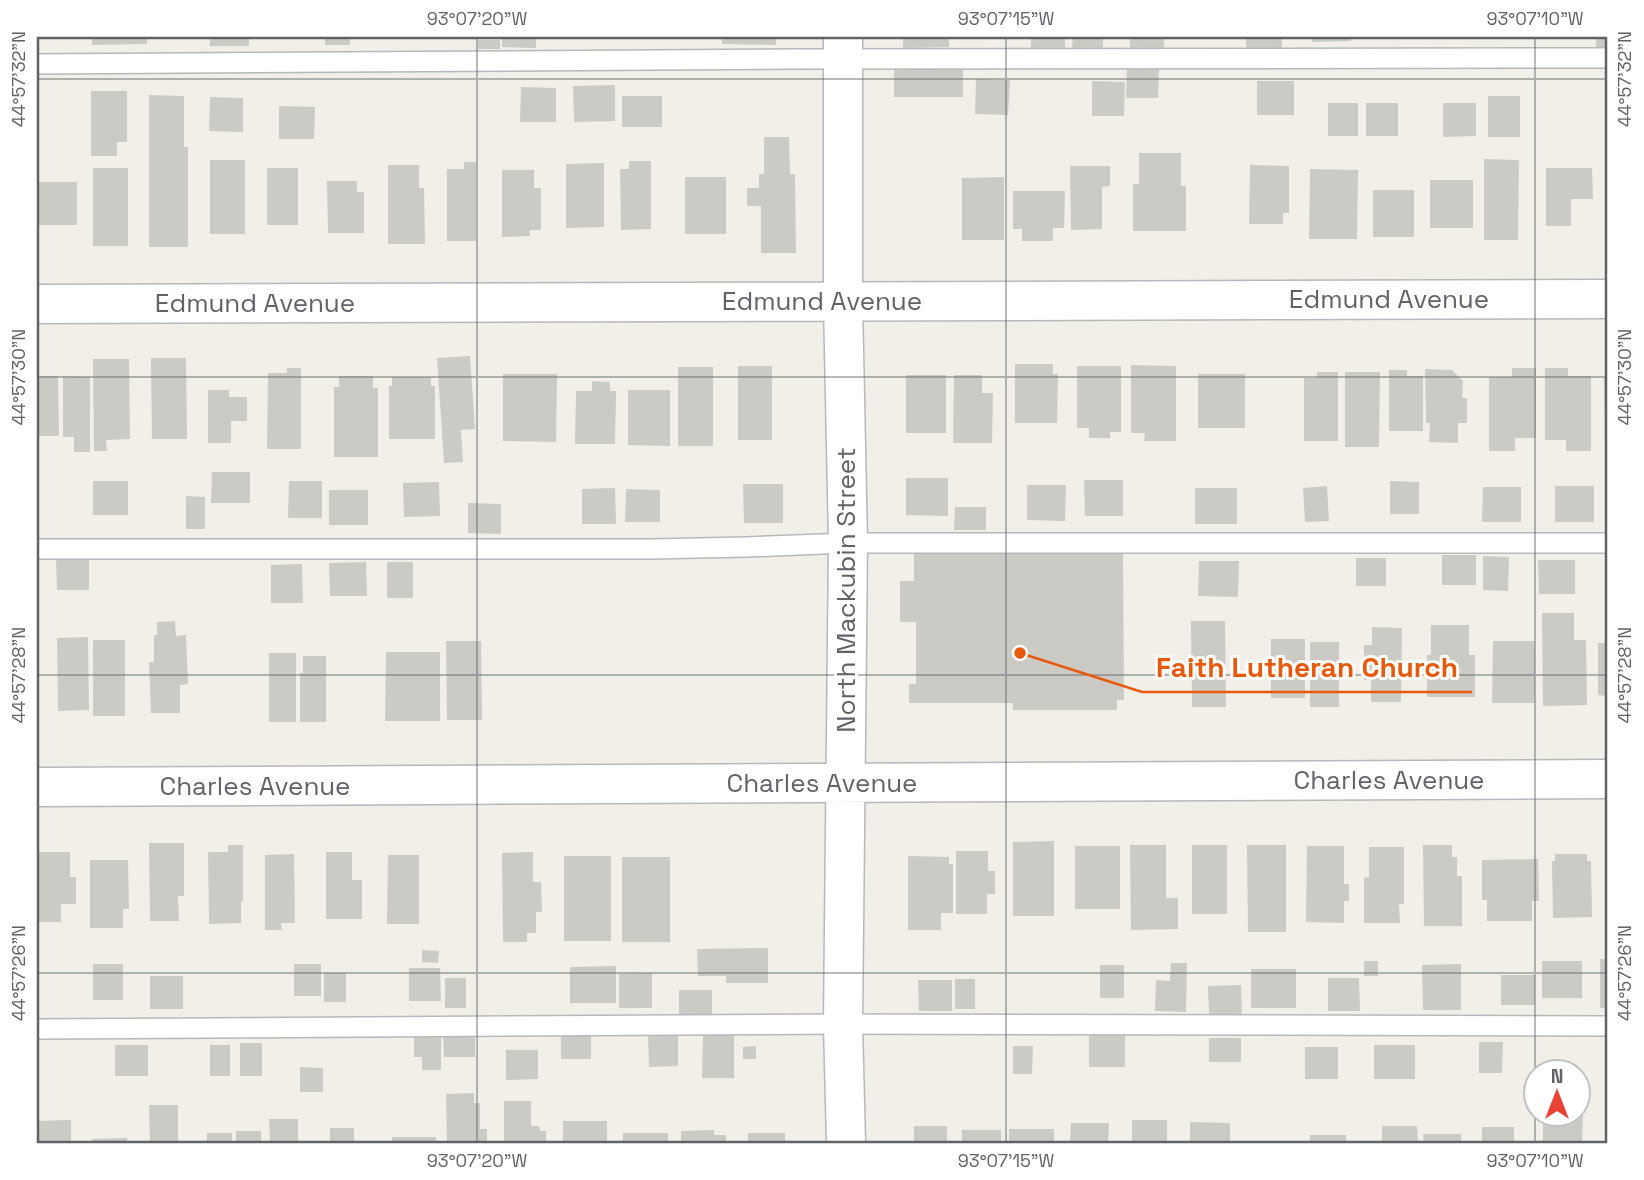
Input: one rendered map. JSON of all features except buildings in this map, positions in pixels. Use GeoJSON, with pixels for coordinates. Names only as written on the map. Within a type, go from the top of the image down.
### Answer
{"type":"FeatureCollection","features":[{"type":"Feature","properties":{"kind":"street","name":"North Mackubin Street"},"geometry":{"type":"LineString","coordinates":[[843,48],[843,301],[848,543],[843,1024],[845,1143]]}},
{"type":"Feature","properties":{"kind":"street","name":"Edmund Avenue"},"geometry":{"type":"LineString","coordinates":[[37,304],[1607,299]]}},
{"type":"Feature","properties":{"kind":"street","name":"Charles Avenue"},"geometry":{"type":"LineString","coordinates":[[37,787],[1607,779]]}},
{"type":"Feature","properties":{"kind":"lane"},"geometry":{"type":"LineString","coordinates":[[37,64],[843,48],[1607,58]]}},
{"type":"Feature","properties":{"kind":"lane"},"geometry":{"type":"LineString","coordinates":[[37,548],[664,548],[848,543],[1607,543]]}},
{"type":"Feature","properties":{"kind":"lane"},"geometry":{"type":"LineString","coordinates":[[37,1029],[843,1024],[1607,1026]]}},
{"type":"Feature","properties":{"kind":"place","name":"Faith Lutheran Church"},"geometry":{"type":"Point","coordinates":[1020,653]}}]}
